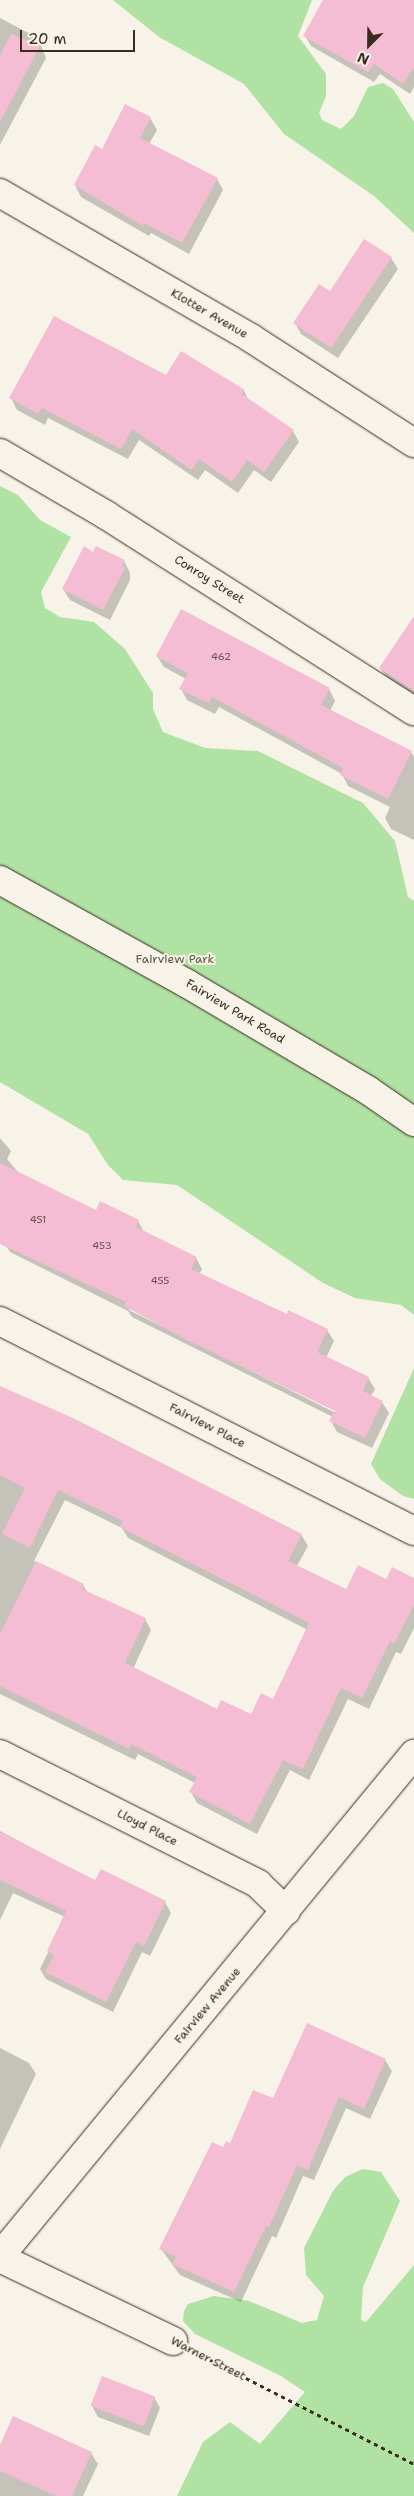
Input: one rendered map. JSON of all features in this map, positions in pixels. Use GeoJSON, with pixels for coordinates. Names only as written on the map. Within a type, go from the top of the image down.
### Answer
{"type":"FeatureCollection","features":[{"type":"Feature","properties":{"kind":"street","name":"Klotter Avenue"},"geometry":{"type":"LineString","coordinates":[[0,193],[251,338],[414,443]]}},
{"type":"Feature","properties":{"kind":"street","name":"Conroy Street"},"geometry":{"type":"LineString","coordinates":[[0,453],[106,515],[414,711]]}},
{"type":"Feature","properties":{"kind":"street","name":"Fairview Park Road"},"geometry":{"type":"LineString","coordinates":[[0,880],[186,983],[368,1091],[414,1122]]}},
{"type":"Feature","properties":{"kind":"street","name":"Fairview Place"},"geometry":{"type":"LineString","coordinates":[[0,1321],[414,1531]]}},
{"type":"Feature","properties":{"kind":"street","name":"Lloyd Place"},"geometry":{"type":"LineString","coordinates":[[0,1754],[258,1884],[286,1911]]}},
{"type":"Feature","properties":{"kind":"street","name":"Fairview Avenue"},"geometry":{"type":"LineString","coordinates":[[0,2257],[414,1754]]}},
{"type":"Feature","properties":{"kind":"street","name":"Warner Street"},"geometry":{"type":"LineString","coordinates":[[0,2257],[173,2341]]}},
{"type":"Feature","properties":{"kind":"path","name":"Warner Street"},"geometry":{"type":"LineString","coordinates":[[173,2341],[414,2464]]}},
{"type":"Feature","properties":{"kind":"green space"},"geometry":{"type":"Polygon","coordinates":[[[113,0],[312,0],[298,36],[326,74],[326,96],[319,113],[322,120],[341,129],[354,116],[368,87],[383,83],[393,89],[414,122],[414,233],[374,196],[284,134],[244,84],[159,37],[113,0]]]}},
{"type":"Feature","properties":{"kind":"green space","name":"Fairview Park"},"geometry":{"type":"Polygon","coordinates":[[[0,486],[18,495],[40,520],[71,537],[41,592],[45,608],[60,617],[94,622],[125,649],[153,693],[153,709],[163,732],[205,748],[258,751],[363,803],[395,841],[408,897],[414,901],[414,1315],[401,1305],[355,1298],[323,1283],[177,1185],[123,1180],[108,1165],[88,1134],[0,1082],[0,486]]]}},
{"type":"Feature","properties":{"kind":"green space"},"geometry":{"type":"Polygon","coordinates":[[[414,1368],[414,1499],[403,1496],[380,1479],[371,1464],[414,1368]]]}},
{"type":"Feature","properties":{"kind":"green space"},"geometry":{"type":"Polygon","coordinates":[[[363,2169],[381,2172],[400,2201],[363,2287],[361,2320],[366,2322],[414,2265],[414,2496],[177,2496],[203,2442],[230,2422],[260,2444],[305,2392],[281,2376],[195,2334],[183,2321],[184,2311],[188,2304],[214,2296],[249,2301],[302,2323],[317,2320],[324,2296],[306,2275],[304,2248],[333,2191],[345,2177],[363,2169]]]}},
{"type":"Feature","properties":{"kind":"building"},"geometry":{"type":"Polygon","coordinates":[[[323,0],[414,0],[414,67],[403,84],[374,64],[368,72],[303,36],[323,0]]]}},
{"type":"Feature","properties":{"kind":"building"},"geometry":{"type":"Polygon","coordinates":[[[11,34],[40,46],[0,122],[0,55],[11,34]]]}},
{"type":"Feature","properties":{"kind":"building"},"geometry":{"type":"Polygon","coordinates":[[[125,104],[151,117],[140,138],[218,178],[182,243],[144,223],[143,226],[74,185],[95,145],[102,149],[125,104]]]}},
{"type":"Feature","properties":{"kind":"building"},"geometry":{"type":"Polygon","coordinates":[[[364,239],[392,257],[331,348],[293,323],[319,284],[330,291],[364,239]]]}},
{"type":"Feature","properties":{"kind":"building"},"geometry":{"type":"Polygon","coordinates":[[[54,316],[166,375],[181,351],[245,390],[242,394],[294,430],[264,472],[247,460],[232,482],[199,459],[192,470],[132,429],[121,449],[42,408],[38,414],[9,398],[54,316]]]}},
{"type":"Feature","properties":{"kind":"building"},"geometry":{"type":"Polygon","coordinates":[[[84,546],[93,552],[96,546],[125,560],[122,566],[125,568],[103,610],[62,589],[84,546]]]}},
{"type":"Feature","properties":{"kind":"building"},"geometry":{"type":"Polygon","coordinates":[[[181,609],[330,688],[321,705],[412,751],[388,799],[340,775],[343,768],[212,697],[209,703],[179,689],[188,673],[156,656],[181,609]]]}},
{"type":"Feature","properties":{"kind":"building"},"geometry":{"type":"Polygon","coordinates":[[[414,616],[414,691],[379,668],[414,616]]]}},
{"type":"Feature","properties":{"kind":"building"},"geometry":{"type":"Polygon","coordinates":[[[0,1163],[96,1210],[100,1201],[139,1220],[136,1227],[197,1257],[191,1269],[287,1314],[288,1310],[328,1329],[317,1352],[369,1377],[363,1391],[383,1401],[365,1438],[329,1421],[335,1411],[187,1340],[124,1306],[126,1302],[0,1244],[0,1163]]]}},
{"type":"Feature","properties":{"kind":"building"},"geometry":{"type":"Polygon","coordinates":[[[0,1386],[73,1418],[302,1534],[288,1561],[346,1589],[358,1565],[386,1579],[392,1567],[414,1578],[414,1605],[394,1644],[390,1641],[362,1698],[341,1688],[303,1769],[283,1760],[250,1824],[189,1792],[197,1777],[131,1744],[129,1749],[0,1686],[0,1634],[36,1561],[84,1584],[82,1589],[146,1618],[125,1663],[217,1709],[221,1700],[251,1714],[261,1693],[273,1699],[309,1623],[120,1527],[123,1521],[58,1490],[30,1548],[2,1534],[25,1488],[0,1475],[0,1386]]]}},
{"type":"Feature","properties":{"kind":"building"},"geometry":{"type":"Polygon","coordinates":[[[0,1832],[95,1880],[101,1869],[166,1901],[144,1946],[136,1942],[106,2002],[45,1972],[54,1955],[47,1951],[66,1911],[0,1880],[0,1832]]]}},
{"type":"Feature","properties":{"kind":"building"},"geometry":{"type":"Polygon","coordinates":[[[307,2023],[386,2059],[364,2109],[339,2097],[308,2170],[297,2165],[269,2227],[266,2226],[234,2292],[172,2264],[176,2257],[159,2249],[212,2142],[223,2147],[226,2141],[230,2143],[253,2090],[273,2098],[307,2023]]]}},
{"type":"Feature","properties":{"kind":"building"},"geometry":{"type":"Polygon","coordinates":[[[102,2376],[155,2396],[144,2426],[91,2406],[102,2376]]]}},
{"type":"Feature","properties":{"kind":"building"},"geometry":{"type":"Polygon","coordinates":[[[13,2416],[92,2452],[72,2496],[56,2496],[0,2471],[0,2445],[13,2416]]]}}]}
